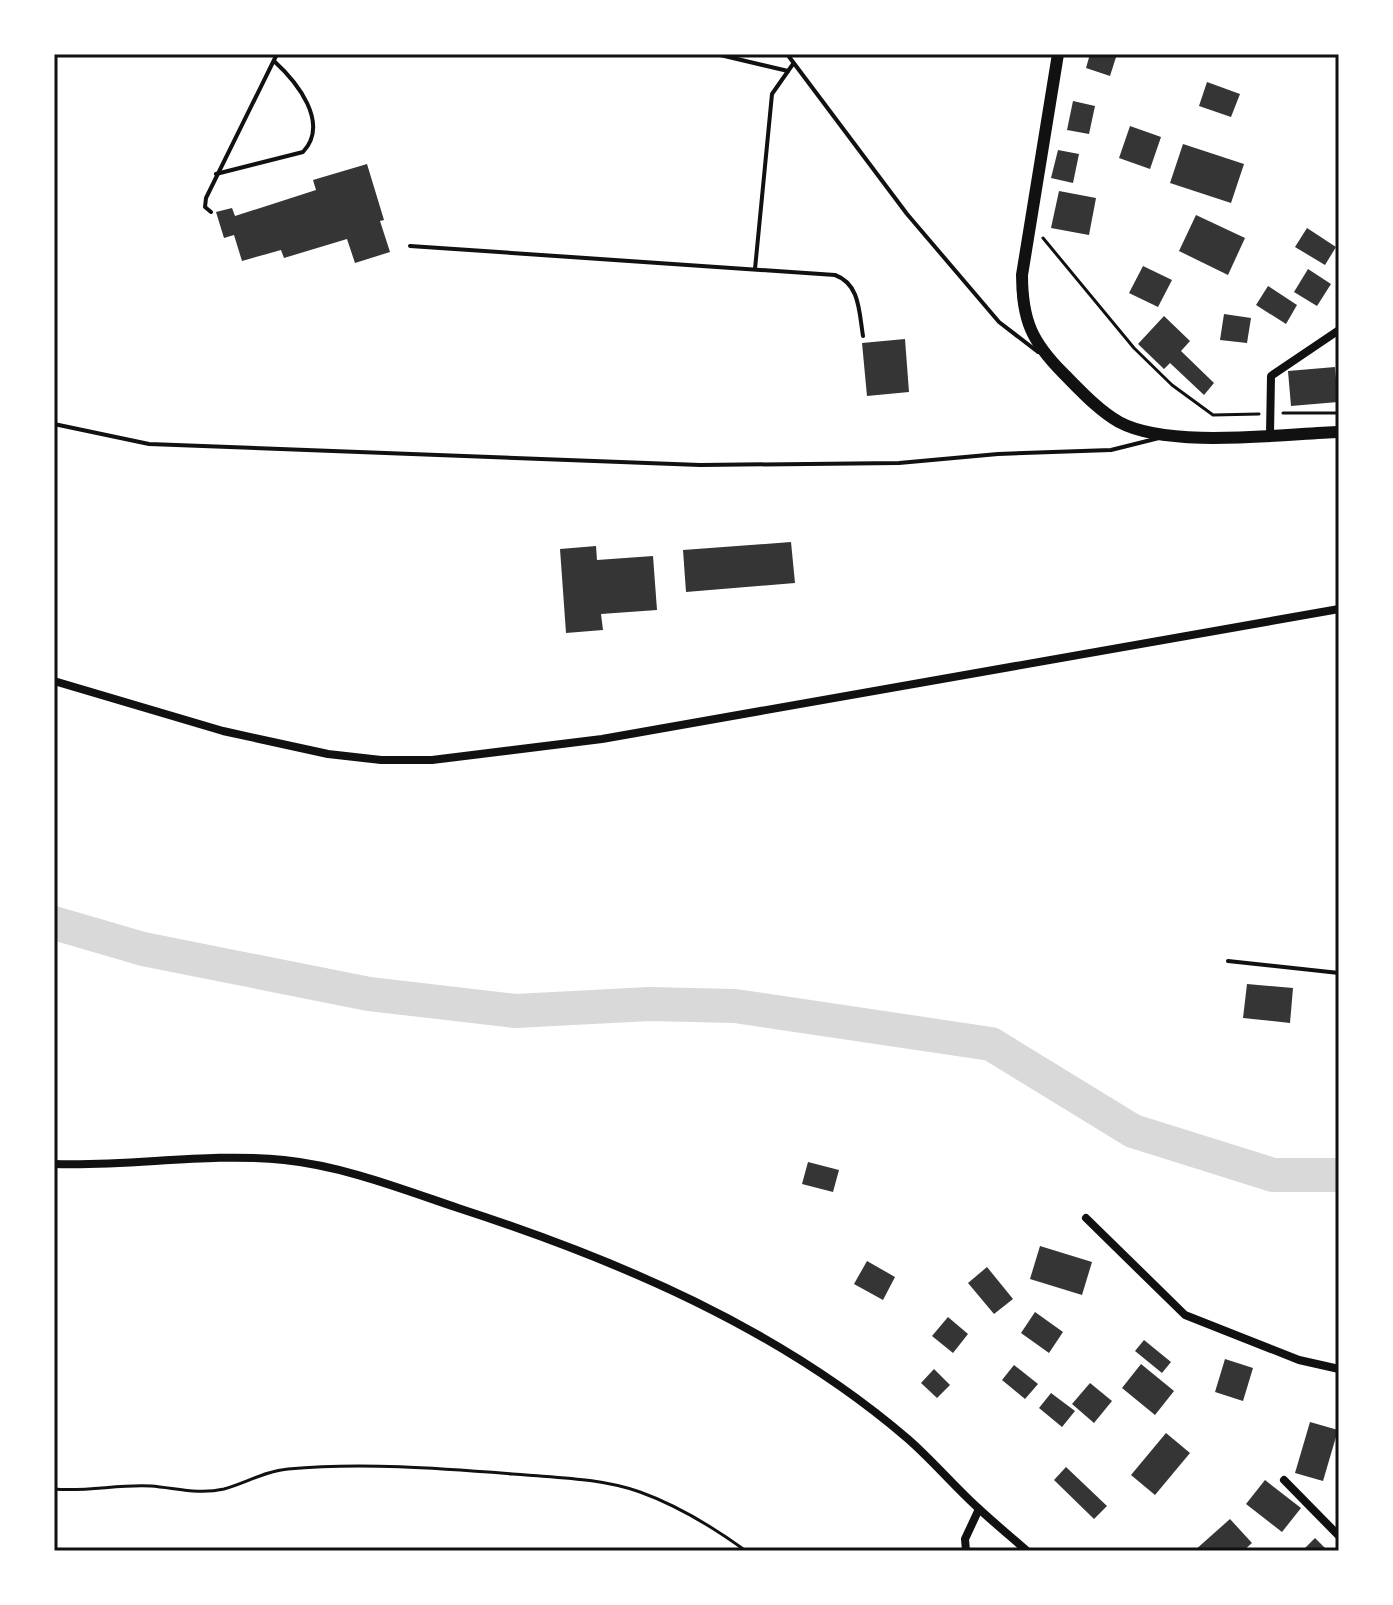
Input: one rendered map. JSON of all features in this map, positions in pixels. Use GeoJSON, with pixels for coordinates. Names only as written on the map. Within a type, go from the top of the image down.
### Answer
{"type":"FeatureCollection","features":[{"type":"Feature","properties":{"kind":"main road"},"geometry":{"type":"LineString","coordinates":[[1058,54],[1022,275],[1026,321],[1036,341],[1056,366],[1103,411],[1121,422],[1167,436],[1202,438],[1339,432]]}},
{"type":"Feature","properties":{"kind":"street"},"geometry":{"type":"LineString","coordinates":[[1270,434],[1271,376],[1339,330]]}},
{"type":"Feature","properties":{"kind":"street"},"geometry":{"type":"LineString","coordinates":[[54,681],[223,731],[328,754],[381,760],[432,760],[617,737],[1339,609]]}},
{"type":"Feature","properties":{"kind":"street"},"geometry":{"type":"LineString","coordinates":[[54,1164],[201,1157],[282,1159],[312,1164],[385,1184],[621,1266],[762,1339],[835,1384],[908,1439],[1027,1551]]}},
{"type":"Feature","properties":{"kind":"street"},"geometry":{"type":"LineString","coordinates":[[1086,1218],[1185,1315],[1299,1360],[1339,1369]]}},
{"type":"Feature","properties":{"kind":"street"},"geometry":{"type":"LineString","coordinates":[[1284,1480],[1339,1536]]}},
{"type":"Feature","properties":{"kind":"street"},"geometry":{"type":"LineString","coordinates":[[966,1551],[965,1539],[979,1509]]}},
{"type":"Feature","properties":{"kind":"lane"},"geometry":{"type":"LineString","coordinates":[[211,212],[205,207],[206,198],[216,174],[277,54]]}},
{"type":"Feature","properties":{"kind":"lane"},"geometry":{"type":"LineString","coordinates":[[716,54],[788,71]]}},
{"type":"Feature","properties":{"kind":"lane"},"geometry":{"type":"LineString","coordinates":[[787,54],[907,214],[999,322],[1056,366]]}},
{"type":"Feature","properties":{"kind":"lane"},"geometry":{"type":"LineString","coordinates":[[216,174],[303,152],[311,144],[311,114],[304,96],[274,61]]}},
{"type":"Feature","properties":{"kind":"lane"},"geometry":{"type":"LineString","coordinates":[[755,269],[772,94],[793,64]]}},
{"type":"Feature","properties":{"kind":"lane"},"geometry":{"type":"LineString","coordinates":[[410,246],[835,275],[845,279],[855,291],[863,336]]}},
{"type":"Feature","properties":{"kind":"lane"},"geometry":{"type":"LineString","coordinates":[[54,424],[149,444],[700,465],[899,463],[998,454],[1111,450],[1167,436]]}},
{"type":"Feature","properties":{"kind":"lane"},"geometry":{"type":"LineString","coordinates":[[1228,961],[1339,973]]}},
{"type":"Feature","properties":{"kind":"path"},"geometry":{"type":"LineString","coordinates":[[1027,235],[1041,237],[1134,348],[1172,385],[1213,415],[1339,413]]}},
{"type":"Feature","properties":{"kind":"path"},"geometry":{"type":"LineString","coordinates":[[54,1489],[79,1492],[149,1486],[193,1492],[224,1488],[276,1471],[313,1467],[392,1467],[582,1479],[637,1491],[664,1502],[714,1527],[746,1551]]}},
{"type":"Feature","properties":{"kind":"building"},"geometry":{"type":"Polygon","coordinates":[[[1090,54],[1117,54],[1110,76],[1086,68],[1090,54]]]}},
{"type":"Feature","properties":{"kind":"building"},"geometry":{"type":"Polygon","coordinates":[[[1207,82],[1240,94],[1231,117],[1199,106],[1207,82]]]}},
{"type":"Feature","properties":{"kind":"building"},"geometry":{"type":"Polygon","coordinates":[[[1073,101],[1095,106],[1089,134],[1067,130],[1073,101]]]}},
{"type":"Feature","properties":{"kind":"building"},"geometry":{"type":"Polygon","coordinates":[[[1130,126],[1161,137],[1150,169],[1119,158],[1130,126]]]}},
{"type":"Feature","properties":{"kind":"building"},"geometry":{"type":"Polygon","coordinates":[[[1183,144],[1244,164],[1231,203],[1170,183],[1183,144]]]}},
{"type":"Feature","properties":{"kind":"building"},"geometry":{"type":"Polygon","coordinates":[[[1058,150],[1079,154],[1073,183],[1051,178],[1058,150]]]}},
{"type":"Feature","properties":{"kind":"building"},"geometry":{"type":"Polygon","coordinates":[[[367,164],[390,252],[355,263],[347,239],[284,258],[281,250],[242,261],[234,235],[224,238],[216,212],[232,208],[235,216],[316,190],[313,180],[367,164]]]}},
{"type":"Feature","properties":{"kind":"building"},"geometry":{"type":"Polygon","coordinates":[[[1059,191],[1096,198],[1089,235],[1051,228],[1059,191]]]}},
{"type":"Feature","properties":{"kind":"building"},"geometry":{"type":"Polygon","coordinates":[[[1196,215],[1245,238],[1228,275],[1179,251],[1196,215]]]}},
{"type":"Feature","properties":{"kind":"building"},"geometry":{"type":"Polygon","coordinates":[[[1307,228],[1336,247],[1325,265],[1295,247],[1307,228]]]}},
{"type":"Feature","properties":{"kind":"building"},"geometry":{"type":"Polygon","coordinates":[[[1143,266],[1172,280],[1158,307],[1129,293],[1143,266]]]}},
{"type":"Feature","properties":{"kind":"building"},"geometry":{"type":"Polygon","coordinates":[[[1308,269],[1331,284],[1317,306],[1294,292],[1308,269]]]}},
{"type":"Feature","properties":{"kind":"building"},"geometry":{"type":"Polygon","coordinates":[[[1268,286],[1297,305],[1286,324],[1256,305],[1268,286]]]}},
{"type":"Feature","properties":{"kind":"building"},"geometry":{"type":"Polygon","coordinates":[[[1224,314],[1251,318],[1247,343],[1220,340],[1224,314]]]}},
{"type":"Feature","properties":{"kind":"building"},"geometry":{"type":"Polygon","coordinates":[[[1164,316],[1190,341],[1181,351],[1214,383],[1204,395],[1170,363],[1164,369],[1138,344],[1164,316]]]}},
{"type":"Feature","properties":{"kind":"building"},"geometry":{"type":"Polygon","coordinates":[[[905,339],[909,392],[867,396],[862,343],[905,339]]]}},
{"type":"Feature","properties":{"kind":"building"},"geometry":{"type":"Polygon","coordinates":[[[1335,367],[1338,402],[1291,406],[1288,371],[1335,367]]]}},
{"type":"Feature","properties":{"kind":"building"},"geometry":{"type":"Polygon","coordinates":[[[791,542],[795,583],[686,592],[683,550],[791,542]]]}},
{"type":"Feature","properties":{"kind":"building"},"geometry":{"type":"Polygon","coordinates":[[[596,546],[597,560],[653,556],[657,610],[601,614],[603,630],[566,633],[560,549],[596,546]]]}},
{"type":"Feature","properties":{"kind":"building"},"geometry":{"type":"Polygon","coordinates":[[[1247,984],[1293,988],[1290,1023],[1243,1018],[1247,984]]]}},
{"type":"Feature","properties":{"kind":"building"},"geometry":{"type":"Polygon","coordinates":[[[808,1162],[839,1170],[833,1192],[802,1184],[808,1162]]]}},
{"type":"Feature","properties":{"kind":"building"},"geometry":{"type":"Polygon","coordinates":[[[1040,1246],[1092,1262],[1082,1295],[1030,1279],[1040,1246]]]}},
{"type":"Feature","properties":{"kind":"building"},"geometry":{"type":"Polygon","coordinates":[[[867,1261],[895,1277],[883,1300],[854,1284],[867,1261]]]}},
{"type":"Feature","properties":{"kind":"building"},"geometry":{"type":"Polygon","coordinates":[[[987,1267],[1013,1299],[994,1314],[968,1283],[987,1267]]]}},
{"type":"Feature","properties":{"kind":"building"},"geometry":{"type":"Polygon","coordinates":[[[1035,1312],[1063,1332],[1049,1353],[1021,1333],[1035,1312]]]}},
{"type":"Feature","properties":{"kind":"building"},"geometry":{"type":"Polygon","coordinates":[[[948,1317],[968,1334],[953,1353],[932,1336],[948,1317]]]}},
{"type":"Feature","properties":{"kind":"building"},"geometry":{"type":"Polygon","coordinates":[[[1144,1340],[1171,1362],[1162,1373],[1135,1351],[1144,1340]]]}},
{"type":"Feature","properties":{"kind":"building"},"geometry":{"type":"Polygon","coordinates":[[[1225,1359],[1253,1368],[1243,1401],[1215,1392],[1225,1359]]]}},
{"type":"Feature","properties":{"kind":"building"},"geometry":{"type":"Polygon","coordinates":[[[1141,1364],[1174,1391],[1155,1415],[1122,1388],[1141,1364]]]}},
{"type":"Feature","properties":{"kind":"building"},"geometry":{"type":"Polygon","coordinates":[[[1014,1365],[1038,1384],[1025,1399],[1002,1380],[1014,1365]]]}},
{"type":"Feature","properties":{"kind":"building"},"geometry":{"type":"Polygon","coordinates":[[[934,1369],[950,1385],[937,1398],[921,1383],[934,1369]]]}},
{"type":"Feature","properties":{"kind":"building"},"geometry":{"type":"Polygon","coordinates":[[[1090,1383],[1112,1401],[1094,1423],[1072,1404],[1090,1383]]]}},
{"type":"Feature","properties":{"kind":"building"},"geometry":{"type":"Polygon","coordinates":[[[1051,1393],[1075,1411],[1062,1427],[1039,1408],[1051,1393]]]}},
{"type":"Feature","properties":{"kind":"building"},"geometry":{"type":"Polygon","coordinates":[[[1310,1422],[1338,1430],[1323,1481],[1295,1473],[1310,1422]]]}},
{"type":"Feature","properties":{"kind":"building"},"geometry":{"type":"Polygon","coordinates":[[[1166,1433],[1190,1453],[1155,1495],[1131,1475],[1166,1433]]]}},
{"type":"Feature","properties":{"kind":"building"},"geometry":{"type":"Polygon","coordinates":[[[1066,1467],[1107,1506],[1094,1519],[1054,1480],[1066,1467]]]}},
{"type":"Feature","properties":{"kind":"building"},"geometry":{"type":"Polygon","coordinates":[[[1265,1480],[1301,1508],[1282,1532],[1246,1504],[1265,1480]]]}},
{"type":"Feature","properties":{"kind":"building"},"geometry":{"type":"Polygon","coordinates":[[[1230,1519],[1252,1543],[1243,1551],[1194,1551],[1230,1519]]]}},
{"type":"Feature","properties":{"kind":"building"},"geometry":{"type":"Polygon","coordinates":[[[1315,1538],[1328,1551],[1302,1551],[1315,1538]]]}},
{"type":"Feature","properties":{"kind":"waterway"},"geometry":{"type":"LineString","coordinates":[[54,923],[143,949],[369,994],[516,1011],[649,1004],[735,1006],[991,1044],[1133,1131],[1273,1175],[1339,1175]]}}]}
